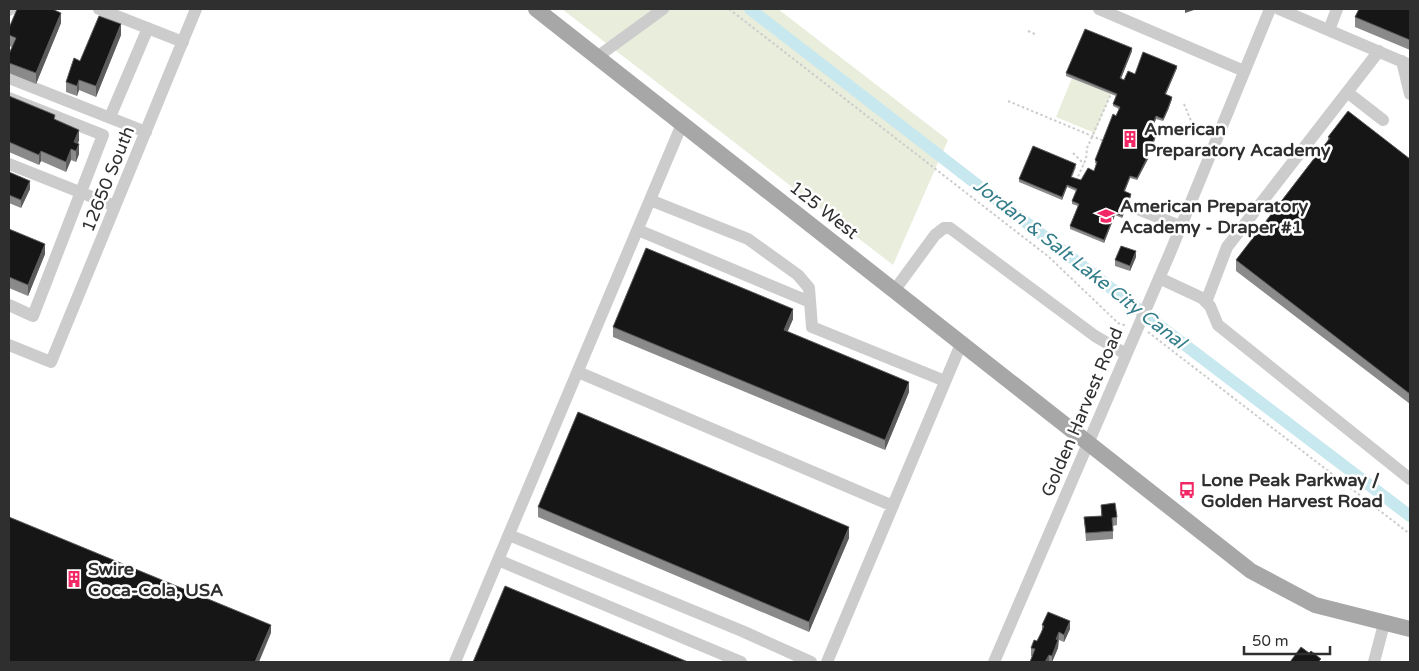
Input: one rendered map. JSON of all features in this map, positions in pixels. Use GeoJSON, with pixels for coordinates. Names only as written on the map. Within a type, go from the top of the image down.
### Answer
{"type":"FeatureCollection","features":[{"type":"Feature","properties":{"kind":"main road","name":"125 West"},"geometry":{"type":"LineString","coordinates":[[536,9],[1251,571],[1315,605],[1384,624],[1410,629]]}},
{"type":"Feature","properties":{"kind":"street"},"geometry":{"type":"LineString","coordinates":[[99,9],[183,42]]}},
{"type":"Feature","properties":{"kind":"street","name":"12650 South"},"geometry":{"type":"LineString","coordinates":[[9,345],[51,362],[196,9]]}},
{"type":"Feature","properties":{"kind":"street"},"geometry":{"type":"LineString","coordinates":[[597,57],[663,9]]}},
{"type":"Feature","properties":{"kind":"street"},"geometry":{"type":"LineString","coordinates":[[1099,9],[1244,71]]}},
{"type":"Feature","properties":{"kind":"street","name":"Golden Harvest Road"},"geometry":{"type":"LineString","coordinates":[[994,662],[1159,278],[1270,9]]}},
{"type":"Feature","properties":{"kind":"street"},"geometry":{"type":"LineString","coordinates":[[1279,9],[1406,63],[1410,94]]}},
{"type":"Feature","properties":{"kind":"street"},"geometry":{"type":"LineString","coordinates":[[1328,30],[1337,9]]}},
{"type":"Feature","properties":{"kind":"street"},"geometry":{"type":"LineString","coordinates":[[110,117],[148,28]]}},
{"type":"Feature","properties":{"kind":"street"},"geometry":{"type":"LineString","coordinates":[[1206,302],[1227,248],[1379,51]]}},
{"type":"Feature","properties":{"kind":"street"},"geometry":{"type":"LineString","coordinates":[[9,78],[146,132]]}},
{"type":"Feature","properties":{"kind":"street"},"geometry":{"type":"LineString","coordinates":[[1347,92],[1382,120]]}},
{"type":"Feature","properties":{"kind":"street"},"geometry":{"type":"LineString","coordinates":[[9,98],[103,135],[33,316],[9,305]]}},
{"type":"Feature","properties":{"kind":"street"},"geometry":{"type":"LineString","coordinates":[[456,662],[682,124]]}},
{"type":"Feature","properties":{"kind":"street"},"geometry":{"type":"LineString","coordinates":[[9,164],[115,206]]}},
{"type":"Feature","properties":{"kind":"street"},"geometry":{"type":"LineString","coordinates":[[650,200],[748,239],[798,275],[809,288],[812,327],[945,381]]}},
{"type":"Feature","properties":{"kind":"street"},"geometry":{"type":"LineString","coordinates":[[1140,210],[1180,226]]}},
{"type":"Feature","properties":{"kind":"street"},"geometry":{"type":"LineString","coordinates":[[894,291],[935,235],[944,228],[950,228],[1095,336],[1126,354]]}},
{"type":"Feature","properties":{"kind":"street"},"geometry":{"type":"LineString","coordinates":[[638,230],[810,302]]}},
{"type":"Feature","properties":{"kind":"street"},"geometry":{"type":"LineString","coordinates":[[1159,278],[1202,298],[1210,306],[1218,325],[1410,479]]}},
{"type":"Feature","properties":{"kind":"street"},"geometry":{"type":"LineString","coordinates":[[827,662],[961,344]]}},
{"type":"Feature","properties":{"kind":"street"},"geometry":{"type":"LineString","coordinates":[[578,372],[893,506]]}},
{"type":"Feature","properties":{"kind":"street"},"geometry":{"type":"LineString","coordinates":[[509,535],[742,631],[811,662]]}},
{"type":"Feature","properties":{"kind":"street"},"geometry":{"type":"LineString","coordinates":[[498,560],[741,662]]}},
{"type":"Feature","properties":{"kind":"street"},"geometry":{"type":"LineString","coordinates":[[1374,662],[1384,624]]}},
{"type":"Feature","properties":{"kind":"path"},"geometry":{"type":"LineString","coordinates":[[729,9],[1049,257],[1118,323],[1138,326],[1149,332],[1410,534]]}},
{"type":"Feature","properties":{"kind":"path"},"geometry":{"type":"LineString","coordinates":[[1028,31],[1038,34]]}},
{"type":"Feature","properties":{"kind":"path"},"geometry":{"type":"LineString","coordinates":[[1076,181],[1086,159],[1087,148],[1094,136],[1111,94]]}},
{"type":"Feature","properties":{"kind":"path"},"geometry":{"type":"LineString","coordinates":[[1008,101],[1104,141]]}},
{"type":"Feature","properties":{"kind":"path"},"geometry":{"type":"LineString","coordinates":[[1184,104],[1192,123]]}},
{"type":"Feature","properties":{"kind":"path"},"geometry":{"type":"LineString","coordinates":[[1073,153],[1084,164]]}},
{"type":"Feature","properties":{"kind":"green space"},"geometry":{"type":"Polygon","coordinates":[[[562,9],[778,9],[948,140],[893,265],[562,9]]]}},
{"type":"Feature","properties":{"kind":"green space"},"geometry":{"type":"Polygon","coordinates":[[[1072,78],[1111,94],[1095,133],[1056,117],[1072,78]]]}},
{"type":"Feature","properties":{"kind":"building"},"geometry":{"type":"Polygon","coordinates":[[[17,9],[52,9],[61,13],[36,73],[9,63],[9,54],[16,38],[9,35],[9,28],[17,9]]]}},
{"type":"Feature","properties":{"kind":"building"},"geometry":{"type":"Polygon","coordinates":[[[1359,9],[1410,9],[1410,40],[1355,17],[1359,9]]]}},
{"type":"Feature","properties":{"kind":"building"},"geometry":{"type":"Polygon","coordinates":[[[99,16],[121,24],[96,86],[79,80],[77,86],[66,82],[74,58],[80,61],[99,16]]]}},
{"type":"Feature","properties":{"kind":"building","name":"American Preparatory Academy"},"geometry":{"type":"Polygon","coordinates":[[[1085,29],[1132,48],[1120,78],[1124,80],[1128,71],[1135,74],[1143,52],[1177,66],[1165,94],[1172,97],[1168,108],[1163,119],[1156,116],[1150,131],[1156,134],[1148,156],[1137,178],[1130,176],[1124,191],[1131,194],[1122,216],[1115,213],[1104,240],[1070,226],[1079,204],[1072,201],[1077,189],[1067,185],[1062,197],[1019,179],[1033,146],[1076,164],[1071,177],[1081,180],[1088,168],[1094,171],[1097,162],[1095,160],[1113,114],[1116,116],[1120,107],[1113,104],[1117,94],[1066,73],[1085,29]]]}},
{"type":"Feature","properties":{"kind":"building"},"geometry":{"type":"Polygon","coordinates":[[[9,96],[55,115],[54,119],[79,130],[74,142],[79,144],[76,151],[71,149],[66,162],[41,151],[39,155],[9,142],[9,96]]]}},
{"type":"Feature","properties":{"kind":"building"},"geometry":{"type":"Polygon","coordinates":[[[1348,111],[1410,159],[1410,394],[1236,260],[1330,138],[1328,137],[1348,111]]]}},
{"type":"Feature","properties":{"kind":"building"},"geometry":{"type":"Polygon","coordinates":[[[9,172],[30,181],[21,200],[9,195],[9,172]]]}},
{"type":"Feature","properties":{"kind":"building"},"geometry":{"type":"Polygon","coordinates":[[[9,229],[45,244],[28,285],[9,277],[9,229]]]}},
{"type":"Feature","properties":{"kind":"building"},"geometry":{"type":"Polygon","coordinates":[[[1121,246],[1136,251],[1130,266],[1115,260],[1121,246]]]}},
{"type":"Feature","properties":{"kind":"building"},"geometry":{"type":"Polygon","coordinates":[[[646,248],[793,309],[784,330],[909,382],[885,440],[613,327],[646,248]]]}},
{"type":"Feature","properties":{"kind":"building"},"geometry":{"type":"Polygon","coordinates":[[[578,412],[849,527],[809,622],[538,507],[578,412]]]}},
{"type":"Feature","properties":{"kind":"building"},"geometry":{"type":"Polygon","coordinates":[[[1115,503],[1117,517],[1112,518],[1113,531],[1086,533],[1084,517],[1102,516],[1101,505],[1115,503]]]}},
{"type":"Feature","properties":{"kind":"building","name":"Swire Coca-Cola, USA"},"geometry":{"type":"Polygon","coordinates":[[[9,517],[271,625],[255,662],[9,662],[9,517]]]}},
{"type":"Feature","properties":{"kind":"building"},"geometry":{"type":"Polygon","coordinates":[[[505,586],[688,662],[473,662],[505,586]]]}},
{"type":"Feature","properties":{"kind":"building"},"geometry":{"type":"Polygon","coordinates":[[[1048,612],[1070,621],[1064,635],[1059,632],[1052,656],[1049,655],[1045,662],[1030,662],[1035,649],[1031,648],[1034,640],[1037,641],[1041,633],[1044,626],[1042,625],[1048,612]]]}},
{"type":"Feature","properties":{"kind":"building"},"geometry":{"type":"Polygon","coordinates":[[[1301,647],[1309,653],[1311,651],[1321,659],[1318,662],[1290,662],[1301,647]]]}},
{"type":"Feature","properties":{"kind":"waterway","name":"Jordan & Salt Lake City Canal"},"geometry":{"type":"LineString","coordinates":[[750,9],[1160,326],[1410,516]]}},
{"type":"Feature","properties":{"kind":"place","name":"American Preparatory Academy"},"geometry":{"type":"Point","coordinates":[1130,139]}},
{"type":"Feature","properties":{"kind":"place","name":"American Preparatory Academy - Draper #1"},"geometry":{"type":"Point","coordinates":[1106,216]}},
{"type":"Feature","properties":{"kind":"place","name":"Lone Peak Parkway / Golden Harvest Road"},"geometry":{"type":"Point","coordinates":[1187,490]}},
{"type":"Feature","properties":{"kind":"place","name":"Swire Coca-Cola, USA"},"geometry":{"type":"Point","coordinates":[74,579]}}]}
